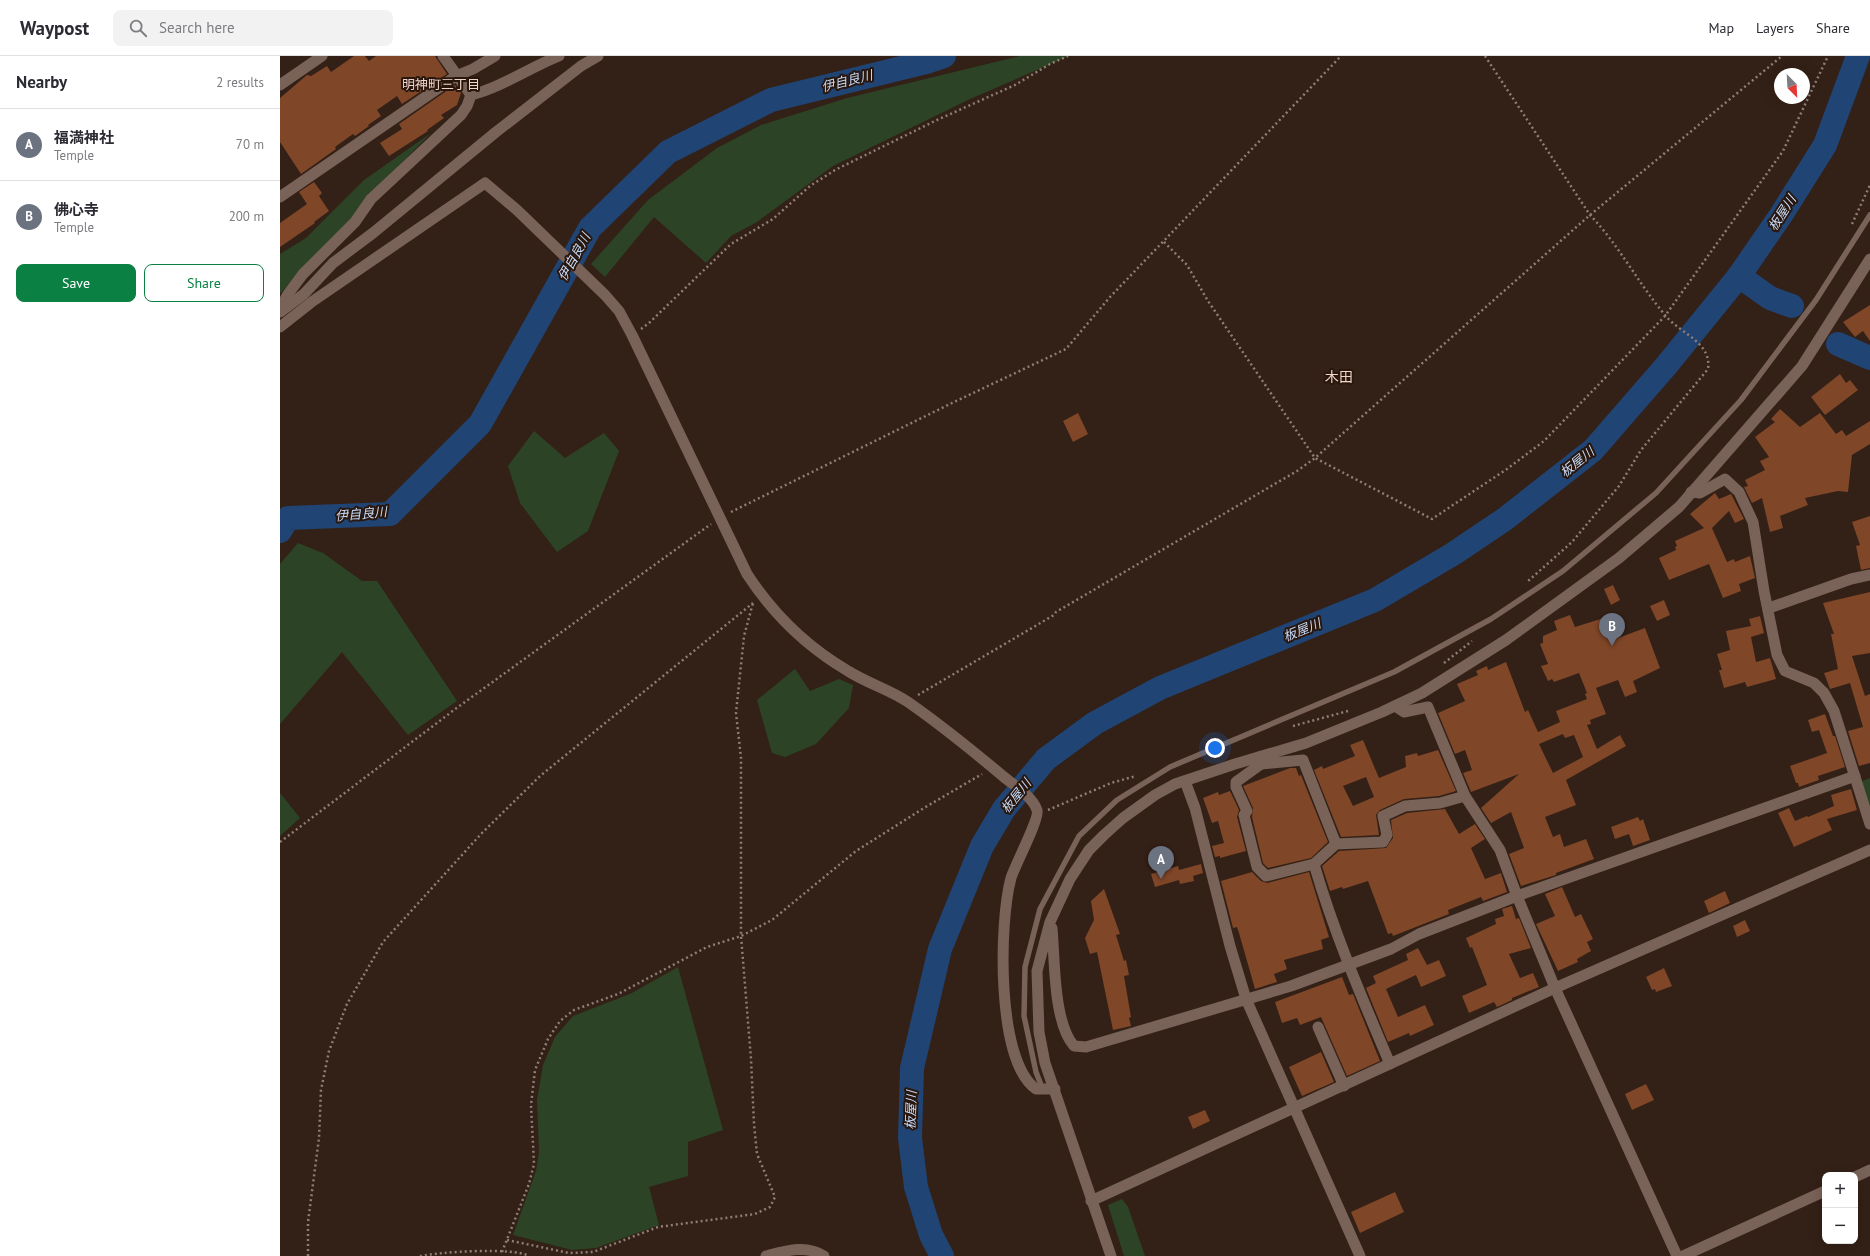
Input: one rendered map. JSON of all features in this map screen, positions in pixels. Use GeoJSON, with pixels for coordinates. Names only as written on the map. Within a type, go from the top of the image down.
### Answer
{"type":"FeatureCollection","features":[{"type":"Feature","properties":{"kind":"street"},"geometry":{"type":"LineString","coordinates":[[280,85],[322,56]]}},
{"type":"Feature","properties":{"kind":"street"},"geometry":{"type":"LineString","coordinates":[[443,56],[471,95]]}},
{"type":"Feature","properties":{"kind":"street"},"geometry":{"type":"LineString","coordinates":[[280,197],[456,76],[473,69],[495,56]]}},
{"type":"Feature","properties":{"kind":"street"},"geometry":{"type":"LineString","coordinates":[[471,95],[488,91],[538,64],[558,56]]}},
{"type":"Feature","properties":{"kind":"street"},"geometry":{"type":"LineString","coordinates":[[280,312],[304,294],[333,262],[373,234],[496,132],[581,66],[598,56]]}},
{"type":"Feature","properties":{"kind":"street"},"geometry":{"type":"LineString","coordinates":[[280,308],[288,294],[303,274],[355,222],[371,199],[461,115],[467,106],[471,95]]}},
{"type":"Feature","properties":{"kind":"street"},"geometry":{"type":"LineString","coordinates":[[280,327],[313,301],[484,183],[517,210],[605,295],[619,311],[632,335],[748,574],[757,600],[819,651],[848,671],[907,701],[994,768],[1031,799],[1038,812],[1038,817],[1018,858],[1011,879],[1005,907],[1003,953],[1004,989],[1010,1031],[1019,1066],[1030,1085],[1036,1089],[1055,1089]]}},
{"type":"Feature","properties":{"kind":"street"},"geometry":{"type":"LineString","coordinates":[[1111,1256],[1091,1201],[1046,1063],[1040,1032],[1037,971],[1050,922],[1070,880],[1094,845],[1123,818],[1155,795],[1185,781],[1260,761],[1395,706],[1422,693],[1506,640],[1633,547],[1679,507],[1802,366],[1870,259]]}},
{"type":"Feature","properties":{"kind":"street"},"geometry":{"type":"LineString","coordinates":[[1691,492],[1700,493],[1725,479],[1739,492],[1753,522],[1777,656],[1785,671],[1814,683],[1824,693],[1834,711],[1870,824]]}},
{"type":"Feature","properties":{"kind":"street"},"geometry":{"type":"LineString","coordinates":[[1769,608],[1851,579],[1870,575]]}},
{"type":"Feature","properties":{"kind":"street"},"geometry":{"type":"LineString","coordinates":[[1395,706],[1404,712],[1428,707],[1465,796],[1500,850],[1517,896],[1555,988],[1677,1256]]}},
{"type":"Feature","properties":{"kind":"street"},"geometry":{"type":"LineString","coordinates":[[1336,844],[1302,760],[1260,761],[1236,782],[1236,787],[1247,811],[1244,815],[1257,867],[1266,876],[1314,864],[1336,844],[1383,842],[1387,835],[1383,816],[1405,806],[1440,803],[1465,796]]}},
{"type":"Feature","properties":{"kind":"street"},"geometry":{"type":"LineString","coordinates":[[1050,922],[1055,990],[1068,1038],[1074,1046],[1086,1047],[1291,986],[1391,949],[1418,934],[1517,896],[1855,776]]}},
{"type":"Feature","properties":{"kind":"street"},"geometry":{"type":"LineString","coordinates":[[1185,781],[1195,808],[1230,946],[1246,999],[1360,1256]]}},
{"type":"Feature","properties":{"kind":"street"},"geometry":{"type":"LineString","coordinates":[[1091,1201],[1555,988],[1870,850]]}},
{"type":"Feature","properties":{"kind":"street"},"geometry":{"type":"LineString","coordinates":[[1314,864],[1324,900],[1347,965],[1390,1064]]}},
{"type":"Feature","properties":{"kind":"street"},"geometry":{"type":"LineString","coordinates":[[1318,1027],[1344,1086]]}},
{"type":"Feature","properties":{"kind":"street"},"geometry":{"type":"LineString","coordinates":[[1858,1176],[1870,1170]]}},
{"type":"Feature","properties":{"kind":"street"},"geometry":{"type":"LineString","coordinates":[[1683,1256],[1822,1192]]}},
{"type":"Feature","properties":{"kind":"street"},"geometry":{"type":"LineString","coordinates":[[766,1256],[796,1249],[820,1253],[824,1256]]}},
{"type":"Feature","properties":{"kind":"lane"},"geometry":{"type":"LineString","coordinates":[[1043,1090],[1036,1072],[1024,1016],[1025,967],[1040,909],[1080,836],[1117,800],[1170,767],[1277,723],[1394,672],[1491,619],[1562,571],[1656,493],[1741,400],[1816,300],[1870,215]]}},
{"type":"Feature","properties":{"kind":"path"},"geometry":{"type":"LineString","coordinates":[[632,335],[649,323],[731,244],[773,219],[810,186],[835,170],[937,120],[1015,85],[1050,64],[1068,56]]}},
{"type":"Feature","properties":{"kind":"path"},"geometry":{"type":"LineString","coordinates":[[280,842],[458,707],[720,518],[952,403],[1066,349],[1110,297],[1340,56]]}},
{"type":"Feature","properties":{"kind":"path"},"geometry":{"type":"LineString","coordinates":[[1486,56],[1590,215],[1603,229],[1665,316],[1705,349],[1709,359],[1708,369],[1641,450],[1619,486],[1572,542],[1526,584]]}},
{"type":"Feature","properties":{"kind":"path"},"geometry":{"type":"LineString","coordinates":[[907,701],[956,674],[1054,615],[1056,612],[1241,502],[1297,471],[1315,458],[1590,215],[1782,56]]}},
{"type":"Feature","properties":{"kind":"path"},"geometry":{"type":"LineString","coordinates":[[1164,242],[1187,265],[1208,301],[1315,458],[1432,519],[1507,469],[1544,441],[1665,316],[1783,151],[1828,56]]}},
{"type":"Feature","properties":{"kind":"path"},"geometry":{"type":"LineString","coordinates":[[507,1240],[569,1253],[593,1252],[658,1227],[755,1214],[770,1207],[775,1197],[757,1154],[741,936],[741,758],[736,713],[744,636],[757,600]]}},
{"type":"Feature","properties":{"kind":"path"},"geometry":{"type":"LineString","coordinates":[[308,1256],[308,1222],[319,1138],[321,1090],[329,1051],[347,1004],[383,942],[481,834],[540,776],[757,600]]}},
{"type":"Feature","properties":{"kind":"path"},"geometry":{"type":"LineString","coordinates":[[1441,666],[1474,639]]}},
{"type":"Feature","properties":{"kind":"path"},"geometry":{"type":"LineString","coordinates":[[1277,723],[1296,726],[1351,710]]}},
{"type":"Feature","properties":{"kind":"path"},"geometry":{"type":"LineString","coordinates":[[502,1252],[529,1184],[534,1164],[531,1105],[535,1070],[548,1039],[560,1021],[574,1010],[618,994],[707,947],[741,936],[772,920],[856,851],[924,808],[994,768]]}},
{"type":"Feature","properties":{"kind":"path"},"geometry":{"type":"LineString","coordinates":[[1038,817],[1052,808],[1111,783],[1140,775]]}},
{"type":"Feature","properties":{"kind":"path"},"geometry":{"type":"LineString","coordinates":[[420,1256],[437,1253],[502,1252],[529,1256]]}},
{"type":"Feature","properties":{"kind":"green space"},"geometry":{"type":"Polygon","coordinates":[[[1020,56],[1069,56],[970,99],[833,166],[757,222],[731,236],[706,263],[654,217],[605,277],[591,264],[648,200],[717,148],[761,125],[847,98],[1020,56]]]}},
{"type":"Feature","properties":{"kind":"green space"},"geometry":{"type":"Polygon","coordinates":[[[431,133],[367,198],[349,221],[301,269],[280,294],[280,254],[306,238],[364,180],[431,133]]]}},
{"type":"Feature","properties":{"kind":"green space"},"geometry":{"type":"Polygon","coordinates":[[[534,431],[565,458],[604,433],[619,451],[588,531],[557,552],[520,503],[508,466],[534,431]]]}},
{"type":"Feature","properties":{"kind":"green space"},"geometry":{"type":"Polygon","coordinates":[[[298,543],[323,553],[362,581],[377,581],[457,701],[408,735],[342,652],[280,724],[280,564],[298,543]]]}},
{"type":"Feature","properties":{"kind":"green space"},"geometry":{"type":"Polygon","coordinates":[[[795,669],[810,691],[839,679],[853,685],[849,708],[816,744],[785,757],[772,753],[757,700],[795,669]]]}},
{"type":"Feature","properties":{"kind":"green space"},"geometry":{"type":"Polygon","coordinates":[[[1870,778],[1870,810],[1860,782],[1870,778]]]}},
{"type":"Feature","properties":{"kind":"green space"},"geometry":{"type":"Polygon","coordinates":[[[280,793],[300,818],[280,836],[280,793]]]}},
{"type":"Feature","properties":{"kind":"green space"},"geometry":{"type":"Polygon","coordinates":[[[678,967],[723,1130],[688,1142],[688,1176],[649,1187],[659,1225],[596,1248],[572,1250],[513,1235],[536,1171],[539,1152],[537,1100],[543,1065],[555,1037],[573,1016],[630,994],[678,967]]]}},
{"type":"Feature","properties":{"kind":"green space"},"geometry":{"type":"Polygon","coordinates":[[[1122,1199],[1128,1207],[1145,1256],[1124,1256],[1108,1205],[1122,1199]]]}},
{"type":"Feature","properties":{"kind":"building"},"geometry":{"type":"Polygon","coordinates":[[[354,56],[365,56],[369,61],[376,56],[435,56],[447,74],[402,104],[397,96],[377,110],[381,116],[368,125],[369,126],[355,136],[353,134],[335,147],[336,149],[301,174],[280,142],[280,98],[307,75],[311,76],[327,66],[331,72],[354,56]]]}},
{"type":"Feature","properties":{"kind":"building"},"geometry":{"type":"Polygon","coordinates":[[[455,85],[461,93],[457,105],[441,115],[444,118],[427,130],[428,131],[389,156],[380,143],[402,129],[399,124],[455,85]]]}},
{"type":"Feature","properties":{"kind":"building"},"geometry":{"type":"Polygon","coordinates":[[[314,182],[322,193],[319,196],[329,211],[314,222],[315,223],[280,247],[280,223],[307,204],[299,192],[314,182]]]}},
{"type":"Feature","properties":{"kind":"building"},"geometry":{"type":"Polygon","coordinates":[[[1870,305],[1870,341],[1863,331],[1855,337],[1843,322],[1870,305]]]}},
{"type":"Feature","properties":{"kind":"building"},"geometry":{"type":"Polygon","coordinates":[[[1840,374],[1846,383],[1850,380],[1858,390],[1825,415],[1811,397],[1840,374]]]}},
{"type":"Feature","properties":{"kind":"building"},"geometry":{"type":"Polygon","coordinates":[[[1780,409],[1800,427],[1820,413],[1836,434],[1842,430],[1846,436],[1870,421],[1870,444],[1852,455],[1848,492],[1838,491],[1805,498],[1808,505],[1780,516],[1783,528],[1770,532],[1762,498],[1752,503],[1744,487],[1748,486],[1745,480],[1765,470],[1760,461],[1769,457],[1755,437],[1775,422],[1771,419],[1780,409]]]}},
{"type":"Feature","properties":{"kind":"building"},"geometry":{"type":"Polygon","coordinates":[[[1078,413],[1088,434],[1073,442],[1063,421],[1078,413]]]}},
{"type":"Feature","properties":{"kind":"building"},"geometry":{"type":"Polygon","coordinates":[[[1715,493],[1719,499],[1731,494],[1744,519],[1735,523],[1729,511],[1712,528],[1727,562],[1734,559],[1735,562],[1750,556],[1755,578],[1739,584],[1741,591],[1723,598],[1709,564],[1669,580],[1659,558],[1676,550],[1675,547],[1677,546],[1675,541],[1704,528],[1690,514],[1715,493]]]}},
{"type":"Feature","properties":{"kind":"building"},"geometry":{"type":"Polygon","coordinates":[[[1870,516],[1870,568],[1861,570],[1856,546],[1860,545],[1852,522],[1870,516]]]}},
{"type":"Feature","properties":{"kind":"building"},"geometry":{"type":"Polygon","coordinates":[[[1613,585],[1620,600],[1611,605],[1604,589],[1613,585]]]}},
{"type":"Feature","properties":{"kind":"building"},"geometry":{"type":"Polygon","coordinates":[[[1870,592],[1870,653],[1852,656],[1865,696],[1870,694],[1870,763],[1859,766],[1848,731],[1863,727],[1850,683],[1830,689],[1824,673],[1838,669],[1831,634],[1834,634],[1823,603],[1870,592]]]}},
{"type":"Feature","properties":{"kind":"building"},"geometry":{"type":"Polygon","coordinates":[[[1664,600],[1670,615],[1657,621],[1650,606],[1664,600]]]}},
{"type":"Feature","properties":{"kind":"building"},"geometry":{"type":"Polygon","coordinates":[[[1570,615],[1575,627],[1610,616],[1618,638],[1645,628],[1660,668],[1633,681],[1637,692],[1625,697],[1618,680],[1596,688],[1606,714],[1590,720],[1591,724],[1587,725],[1597,749],[1620,735],[1626,746],[1566,780],[1576,805],[1545,817],[1553,837],[1560,834],[1564,847],[1586,839],[1594,859],[1556,873],[1556,875],[1521,886],[1509,854],[1524,848],[1511,812],[1491,823],[1481,808],[1519,774],[1471,792],[1463,773],[1472,770],[1465,750],[1455,754],[1438,713],[1465,701],[1457,684],[1478,675],[1476,671],[1487,666],[1488,670],[1506,662],[1525,712],[1528,710],[1538,732],[1560,722],[1556,711],[1587,699],[1585,694],[1587,693],[1579,673],[1554,682],[1552,679],[1548,681],[1541,666],[1548,664],[1540,644],[1543,643],[1543,636],[1557,630],[1554,621],[1570,615]],[[1563,734],[1539,744],[1553,773],[1583,757],[1574,735],[1565,738],[1563,734]]]}},
{"type":"Feature","properties":{"kind":"building"},"geometry":{"type":"Polygon","coordinates":[[[1760,616],[1764,633],[1751,637],[1756,662],[1770,658],[1776,679],[1747,687],[1745,682],[1724,688],[1719,670],[1722,670],[1717,654],[1730,650],[1726,631],[1751,626],[1749,619],[1760,616]]]}},
{"type":"Feature","properties":{"kind":"building"},"geometry":{"type":"Polygon","coordinates":[[[1825,714],[1833,736],[1835,736],[1845,767],[1818,776],[1819,780],[1799,787],[1790,766],[1827,753],[1819,730],[1812,732],[1808,720],[1825,714]]]}},
{"type":"Feature","properties":{"kind":"building"},"geometry":{"type":"Polygon","coordinates":[[[1363,740],[1379,778],[1406,767],[1405,756],[1417,753],[1418,756],[1438,750],[1456,791],[1439,796],[1404,799],[1380,810],[1376,815],[1379,835],[1341,837],[1314,770],[1322,766],[1323,769],[1355,756],[1350,745],[1363,740]],[[1366,777],[1343,786],[1353,806],[1374,797],[1366,777]]]}},
{"type":"Feature","properties":{"kind":"building"},"geometry":{"type":"Polygon","coordinates":[[[1290,768],[1296,768],[1299,776],[1301,775],[1328,842],[1311,858],[1268,868],[1263,863],[1252,817],[1253,808],[1243,786],[1290,768]]]}},
{"type":"Feature","properties":{"kind":"building"},"geometry":{"type":"Polygon","coordinates":[[[1851,789],[1857,810],[1827,819],[1832,830],[1794,847],[1778,813],[1789,808],[1795,821],[1807,816],[1808,817],[1834,806],[1831,795],[1851,789]]]}},
{"type":"Feature","properties":{"kind":"building"},"geometry":{"type":"Polygon","coordinates":[[[1230,791],[1239,810],[1237,817],[1246,851],[1220,858],[1220,856],[1215,857],[1212,846],[1224,843],[1218,821],[1212,823],[1203,798],[1218,792],[1219,795],[1230,791]]]}},
{"type":"Feature","properties":{"kind":"building"},"geometry":{"type":"Polygon","coordinates":[[[1445,809],[1459,834],[1475,824],[1485,839],[1471,848],[1485,879],[1501,873],[1507,892],[1483,901],[1481,897],[1448,910],[1449,914],[1393,936],[1392,933],[1388,934],[1368,881],[1343,889],[1342,887],[1330,891],[1322,866],[1339,851],[1386,848],[1393,838],[1391,820],[1407,813],[1445,809]]]}},
{"type":"Feature","properties":{"kind":"building"},"geometry":{"type":"Polygon","coordinates":[[[1638,817],[1640,821],[1643,819],[1650,840],[1633,846],[1629,834],[1615,839],[1611,827],[1638,817]]]}},
{"type":"Feature","properties":{"kind":"building"},"geometry":{"type":"Polygon","coordinates":[[[1201,864],[1203,873],[1193,876],[1194,881],[1180,884],[1179,880],[1155,887],[1151,874],[1178,866],[1179,870],[1201,864]]]}},
{"type":"Feature","properties":{"kind":"building"},"geometry":{"type":"Polygon","coordinates":[[[1252,872],[1261,881],[1267,883],[1309,872],[1329,937],[1321,940],[1323,949],[1284,960],[1287,969],[1274,974],[1277,982],[1255,989],[1237,927],[1233,928],[1221,881],[1252,872]]]}},
{"type":"Feature","properties":{"kind":"building"},"geometry":{"type":"Polygon","coordinates":[[[1562,887],[1575,917],[1581,914],[1593,939],[1587,942],[1591,951],[1577,959],[1578,962],[1558,971],[1536,924],[1555,916],[1545,894],[1562,887]]]}},
{"type":"Feature","properties":{"kind":"building"},"geometry":{"type":"Polygon","coordinates":[[[1104,889],[1120,934],[1116,935],[1124,961],[1126,960],[1129,975],[1124,976],[1131,1017],[1129,1018],[1131,1026],[1113,1030],[1097,952],[1090,954],[1085,938],[1094,920],[1091,901],[1104,889]]]}},
{"type":"Feature","properties":{"kind":"building"},"geometry":{"type":"Polygon","coordinates":[[[1725,891],[1730,903],[1709,913],[1704,901],[1725,891]]]}},
{"type":"Feature","properties":{"kind":"building"},"geometry":{"type":"Polygon","coordinates":[[[1512,906],[1516,919],[1519,918],[1531,948],[1509,954],[1520,978],[1533,973],[1539,987],[1512,998],[1512,1000],[1497,1007],[1494,1002],[1469,1013],[1462,996],[1487,985],[1472,947],[1470,948],[1466,938],[1496,924],[1495,919],[1504,916],[1502,909],[1512,906]]]}},
{"type":"Feature","properties":{"kind":"building"},"geometry":{"type":"Polygon","coordinates":[[[1745,920],[1750,931],[1737,937],[1733,926],[1745,920]]]}},
{"type":"Feature","properties":{"kind":"building"},"geometry":{"type":"Polygon","coordinates":[[[1418,948],[1427,965],[1439,960],[1446,976],[1421,987],[1416,975],[1386,989],[1398,1017],[1425,1005],[1434,1025],[1410,1036],[1409,1033],[1388,1042],[1366,988],[1376,983],[1373,976],[1408,960],[1406,954],[1418,948]]]}},
{"type":"Feature","properties":{"kind":"building"},"geometry":{"type":"Polygon","coordinates":[[[1664,968],[1672,986],[1656,992],[1655,989],[1652,990],[1646,977],[1664,968]]]}},
{"type":"Feature","properties":{"kind":"building"},"geometry":{"type":"Polygon","coordinates":[[[1342,977],[1349,995],[1353,994],[1380,1061],[1347,1076],[1321,1017],[1300,1025],[1297,1018],[1282,1023],[1275,1002],[1342,977]]]}},
{"type":"Feature","properties":{"kind":"building"},"geometry":{"type":"Polygon","coordinates":[[[1321,1052],[1334,1082],[1302,1096],[1289,1067],[1321,1052]]]}},
{"type":"Feature","properties":{"kind":"building"},"geometry":{"type":"Polygon","coordinates":[[[1646,1084],[1654,1100],[1632,1110],[1625,1094],[1646,1084]]]}},
{"type":"Feature","properties":{"kind":"building"},"geometry":{"type":"Polygon","coordinates":[[[1205,1110],[1210,1121],[1193,1129],[1188,1117],[1205,1110]]]}},
{"type":"Feature","properties":{"kind":"building"},"geometry":{"type":"Polygon","coordinates":[[[1395,1192],[1404,1212],[1360,1233],[1351,1212],[1395,1192]]]}},
{"type":"Feature","properties":{"kind":"waterway","name":"伊自良川"},"geometry":{"type":"LineString","coordinates":[[280,531],[288,518],[390,514],[480,424],[590,228],[668,152],[771,100],[926,62],[944,56]]}},
{"type":"Feature","properties":{"kind":"waterway","name":"板屋川"},"geometry":{"type":"LineString","coordinates":[[942,1256],[931,1235],[916,1187],[910,1138],[912,1068],[940,949],[982,846],[1004,809],[1046,759],[1095,723],[1160,688],[1375,600],[1453,554],[1505,519],[1593,450],[1666,366],[1739,276],[1781,215],[1825,145],[1858,56]]}},
{"type":"Feature","properties":{"kind":"waterway"},"geometry":{"type":"LineString","coordinates":[[1739,276],[1770,298],[1792,306]]}},
{"type":"Feature","properties":{"kind":"waterway"},"geometry":{"type":"LineString","coordinates":[[1838,344],[1870,358]]}},
{"type":"Feature","properties":{"kind":"place","name":"佛心寺"},"geometry":{"type":"Point","coordinates":[1612,646]}},
{"type":"Feature","properties":{"kind":"place","name":"福満神社"},"geometry":{"type":"Point","coordinates":[1161,879]}},
{"type":"Feature","properties":{"kind":"district","name":"明神町三丁目"},"geometry":{"type":"Point","coordinates":[441,84]}},
{"type":"Feature","properties":{"kind":"district","name":"木田"},"geometry":{"type":"Point","coordinates":[1339,377]}}]}
